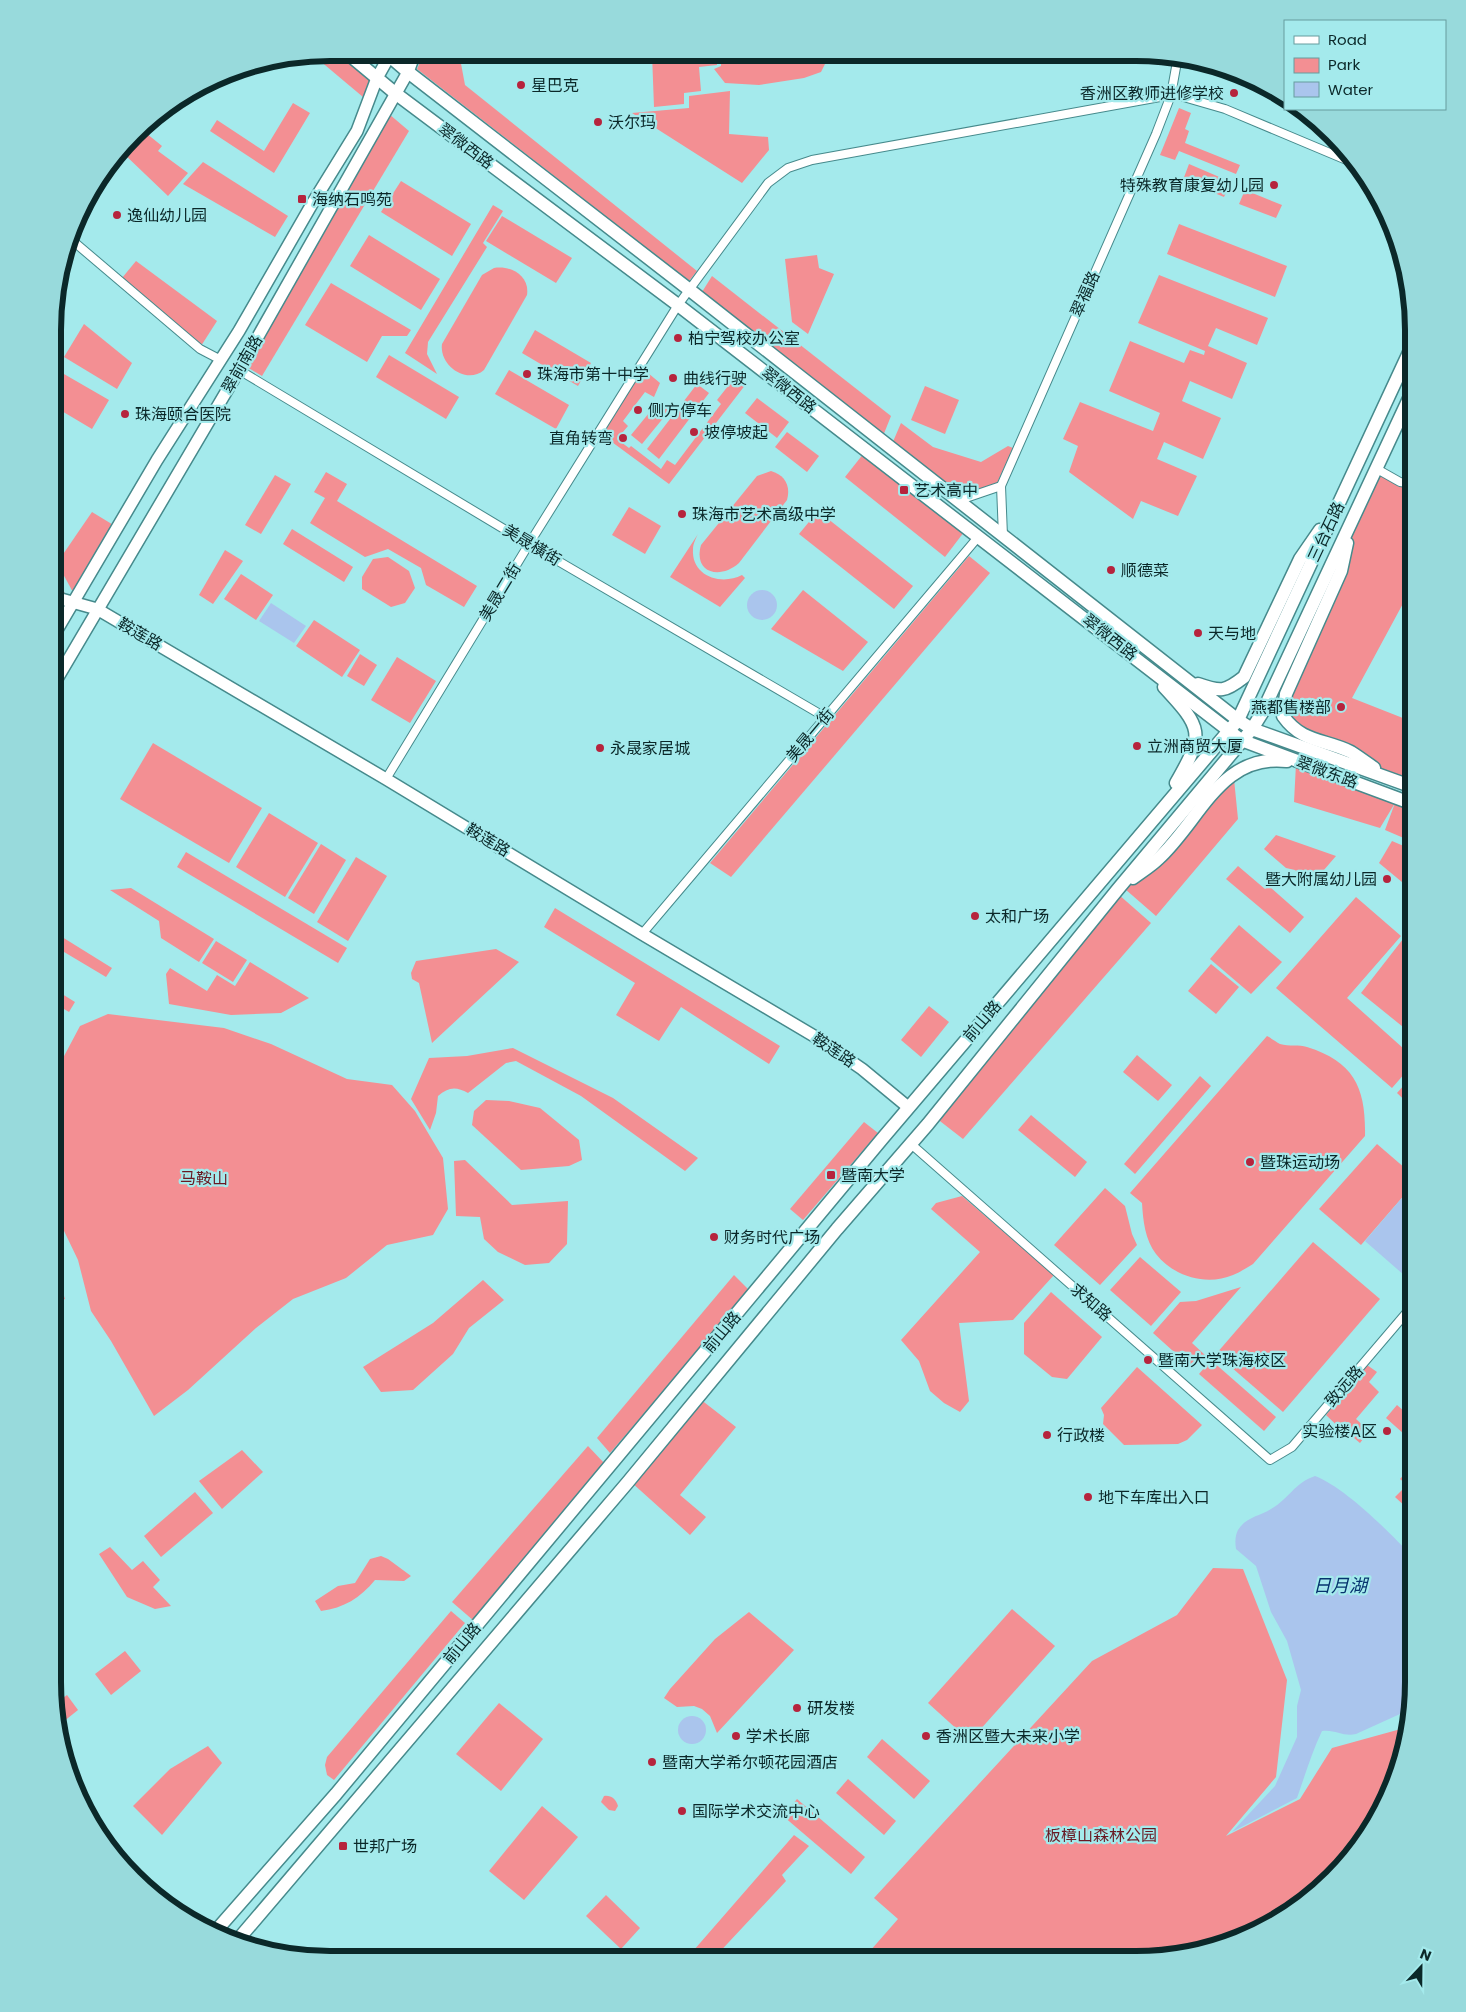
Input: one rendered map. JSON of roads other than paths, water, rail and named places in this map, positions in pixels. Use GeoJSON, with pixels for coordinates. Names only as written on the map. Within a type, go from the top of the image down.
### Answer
{"type":"FeatureCollection","features":[{"type":"Feature","properties":{"kind":"main road","name":"翠微西路"},"geometry":{"type":"LineString","coordinates":[[357,61],[395,93],[678,305],[1241,740]]}},
{"type":"Feature","properties":{"kind":"main road","name":"翠前南路"},"geometry":{"type":"LineString","coordinates":[[61,623],[157,460],[221,360],[357,131],[386,61]]}},
{"type":"Feature","properties":{"kind":"main road","name":"翠微西路"},"geometry":{"type":"LineString","coordinates":[[396,61],[408,72],[691,290],[1238,720]]}},
{"type":"Feature","properties":{"kind":"main road","name":"翠前南路"},"geometry":{"type":"LineString","coordinates":[[61,672],[239,370],[408,72],[412,61]]}},
{"type":"Feature","properties":{"kind":"main road","name":"三台石路"},"geometry":{"type":"LineString","coordinates":[[1229,730],[1238,720],[1405,363]]}},
{"type":"Feature","properties":{"kind":"main road","name":"三台石路"},"geometry":{"type":"LineString","coordinates":[[1241,740],[1252,729],[1262,713],[1405,409]]}},
{"type":"Feature","properties":{"kind":"main road"},"geometry":{"type":"LineString","coordinates":[[1187,680],[1212,689],[1229,689],[1244,678],[1300,559],[1342,497]]}},
{"type":"Feature","properties":{"kind":"main road"},"geometry":{"type":"LineString","coordinates":[[1351,522],[1341,571],[1286,694],[1283,716],[1292,728],[1303,735],[1351,752],[1388,778]]}},
{"type":"Feature","properties":{"kind":"main road","name":"鞍莲路"},"geometry":{"type":"LineString","coordinates":[[61,599],[97,608],[386,779],[814,1036],[862,1069],[908,1107]]}},
{"type":"Feature","properties":{"kind":"main road"},"geometry":{"type":"LineString","coordinates":[[1137,659],[1187,712],[1194,723],[1196,740],[1191,758],[1160,811]]}},
{"type":"Feature","properties":{"kind":"main road","name":"翠微东路"},"geometry":{"type":"LineString","coordinates":[[1238,720],[1252,729],[1405,784]]}},
{"type":"Feature","properties":{"kind":"main road","name":"前山路"},"geometry":{"type":"LineString","coordinates":[[219,1927],[342,1786],[908,1107],[1229,730]]}},
{"type":"Feature","properties":{"kind":"main road","name":"翠微东路"},"geometry":{"type":"LineString","coordinates":[[1241,740],[1405,801]]}},
{"type":"Feature","properties":{"kind":"main road","name":"前山路"},"geometry":{"type":"LineString","coordinates":[[242,1935],[628,1482],[837,1229],[911,1144],[1241,740]]}},
{"type":"Feature","properties":{"kind":"main road"},"geometry":{"type":"LineString","coordinates":[[1118,889],[1158,859],[1228,777],[1250,763],[1278,760],[1302,762]]}},
{"type":"Feature","properties":{"kind":"street","name":"翠福路"},"geometry":{"type":"LineString","coordinates":[[1001,486],[1171,95],[1176,65]]}},
{"type":"Feature","properties":{"kind":"street"},"geometry":{"type":"LineString","coordinates":[[1171,95],[1226,109],[1342,158]]}},
{"type":"Feature","properties":{"kind":"street","name":"美晟二街"},"geometry":{"type":"LineString","coordinates":[[386,779],[529,544],[678,305],[691,290],[768,183],[788,168],[812,160],[1171,95]]}},
{"type":"Feature","properties":{"kind":"street"},"geometry":{"type":"LineString","coordinates":[[76,244],[200,350],[221,360]]}},
{"type":"Feature","properties":{"kind":"street","name":"美晟橫街"},"geometry":{"type":"LineString","coordinates":[[239,370],[529,544],[825,718]]}},
{"type":"Feature","properties":{"kind":"street"},"geometry":{"type":"LineString","coordinates":[[1376,470],[1405,483]]}},
{"type":"Feature","properties":{"kind":"street"},"geometry":{"type":"LineString","coordinates":[[957,501],[1001,486],[1003,537]]}},
{"type":"Feature","properties":{"kind":"street","name":"美晟一街"},"geometry":{"type":"LineString","coordinates":[[642,934],[979,536]]}},
{"type":"Feature","properties":{"kind":"street","name":"求知路"},"geometry":{"type":"LineString","coordinates":[[911,1144],[1270,1460]]}},
{"type":"Feature","properties":{"kind":"street","name":"致远路"},"geometry":{"type":"LineString","coordinates":[[1270,1460],[1292,1447],[1405,1314]]}},
{"type":"Feature","properties":{"kind":"water"},"geometry":{"type":"Polygon","coordinates":[[[762,590],[773,594],[777,605],[773,616],[762,620],[751,616],[747,605],[751,594],[762,590]]]}},
{"type":"Feature","properties":{"kind":"water"},"geometry":{"type":"Polygon","coordinates":[[[271,603],[306,626],[294,643],[259,621],[271,603]]]}},
{"type":"Feature","properties":{"kind":"water"},"geometry":{"type":"Polygon","coordinates":[[[1405,1194],[1405,1276],[1365,1241],[1405,1194]]]}},
{"type":"Feature","properties":{"kind":"water","name":"日月湖"},"geometry":{"type":"Polygon","coordinates":[[[1315,1476],[1340,1490],[1380,1524],[1405,1549],[1405,1682],[1402,1713],[1356,1734],[1347,1735],[1322,1731],[1297,1798],[1232,1832],[1275,1786],[1297,1737],[1297,1706],[1301,1690],[1287,1641],[1271,1612],[1256,1566],[1236,1549],[1236,1535],[1245,1522],[1283,1501],[1308,1479],[1315,1476]]]}},
{"type":"Feature","properties":{"kind":"water"},"geometry":{"type":"Polygon","coordinates":[[[692,1716],[702,1720],[706,1730],[702,1740],[692,1744],[682,1740],[678,1730],[682,1720],[692,1716]]]}},
{"type":"Feature","properties":{"kind":"place","name":"星巴克"},"geometry":{"type":"Point","coordinates":[521,85]}},
{"type":"Feature","properties":{"kind":"place","name":"香洲区教师进修学校"},"geometry":{"type":"Point","coordinates":[1234,93]}},
{"type":"Feature","properties":{"kind":"place","name":"沃尔玛"},"geometry":{"type":"Point","coordinates":[598,122]}},
{"type":"Feature","properties":{"kind":"place","name":"特殊教育康复幼儿园"},"geometry":{"type":"Point","coordinates":[1274,185]}},
{"type":"Feature","properties":{"kind":"place","name":"海纳石鸣苑"},"geometry":{"type":"Point","coordinates":[302,199]}},
{"type":"Feature","properties":{"kind":"place","name":"逸仙幼儿园"},"geometry":{"type":"Point","coordinates":[117,215]}},
{"type":"Feature","properties":{"kind":"place","name":"柏宁驾校办公室"},"geometry":{"type":"Point","coordinates":[678,338]}},
{"type":"Feature","properties":{"kind":"place","name":"珠海市第十中学"},"geometry":{"type":"Point","coordinates":[527,374]}},
{"type":"Feature","properties":{"kind":"place","name":"曲线行驶"},"geometry":{"type":"Point","coordinates":[673,378]}},
{"type":"Feature","properties":{"kind":"place","name":"侧方停车"},"geometry":{"type":"Point","coordinates":[638,410]}},
{"type":"Feature","properties":{"kind":"place","name":"珠海颐合医院"},"geometry":{"type":"Point","coordinates":[125,414]}},
{"type":"Feature","properties":{"kind":"place","name":"坡停坡起"},"geometry":{"type":"Point","coordinates":[694,432]}},
{"type":"Feature","properties":{"kind":"place","name":"直角转弯"},"geometry":{"type":"Point","coordinates":[623,438]}},
{"type":"Feature","properties":{"kind":"place","name":"艺术高中"},"geometry":{"type":"Point","coordinates":[904,490]}},
{"type":"Feature","properties":{"kind":"place","name":"珠海市艺术高级中学"},"geometry":{"type":"Point","coordinates":[682,514]}},
{"type":"Feature","properties":{"kind":"place","name":"顺德菜"},"geometry":{"type":"Point","coordinates":[1111,570]}},
{"type":"Feature","properties":{"kind":"place","name":"天与地"},"geometry":{"type":"Point","coordinates":[1198,633]}},
{"type":"Feature","properties":{"kind":"place","name":"燕都售楼部"},"geometry":{"type":"Point","coordinates":[1341,707]}},
{"type":"Feature","properties":{"kind":"place","name":"立洲商贸大厦"},"geometry":{"type":"Point","coordinates":[1137,746]}},
{"type":"Feature","properties":{"kind":"place","name":"永晟家居城"},"geometry":{"type":"Point","coordinates":[600,748]}},
{"type":"Feature","properties":{"kind":"place","name":"暨大附属幼儿园"},"geometry":{"type":"Point","coordinates":[1387,879]}},
{"type":"Feature","properties":{"kind":"place","name":"太和广场"},"geometry":{"type":"Point","coordinates":[975,916]}},
{"type":"Feature","properties":{"kind":"place","name":"暨珠运动场"},"geometry":{"type":"Point","coordinates":[1250,1162]}},
{"type":"Feature","properties":{"kind":"place","name":"暨南大学"},"geometry":{"type":"Point","coordinates":[831,1175]}},
{"type":"Feature","properties":{"kind":"place","name":"财务时代广场"},"geometry":{"type":"Point","coordinates":[714,1237]}},
{"type":"Feature","properties":{"kind":"place","name":"暨南大学珠海校区"},"geometry":{"type":"Point","coordinates":[1148,1360]}},
{"type":"Feature","properties":{"kind":"place","name":"实验楼A区"},"geometry":{"type":"Point","coordinates":[1387,1431]}},
{"type":"Feature","properties":{"kind":"place","name":"行政楼"},"geometry":{"type":"Point","coordinates":[1047,1435]}},
{"type":"Feature","properties":{"kind":"place","name":"地下车库出入口"},"geometry":{"type":"Point","coordinates":[1088,1497]}},
{"type":"Feature","properties":{"kind":"place","name":"研发楼"},"geometry":{"type":"Point","coordinates":[797,1708]}},
{"type":"Feature","properties":{"kind":"place","name":"学术长廊"},"geometry":{"type":"Point","coordinates":[736,1736]}},
{"type":"Feature","properties":{"kind":"place","name":"香洲区暨大未来小学"},"geometry":{"type":"Point","coordinates":[926,1736]}},
{"type":"Feature","properties":{"kind":"place","name":"暨南大学希尔顿花园酒店"},"geometry":{"type":"Point","coordinates":[652,1762]}},
{"type":"Feature","properties":{"kind":"place","name":"国际学术交流中心"},"geometry":{"type":"Point","coordinates":[682,1811]}},
{"type":"Feature","properties":{"kind":"place","name":"世邦广场"},"geometry":{"type":"Point","coordinates":[343,1846]}},
{"type":"Feature","properties":{"kind":"park label","name":"马鞍山"},"geometry":{"type":"Point","coordinates":[204,1178]}},
{"type":"Feature","properties":{"kind":"park label","name":"板樟山森林公园"},"geometry":{"type":"Point","coordinates":[1101,1835]}}]}
